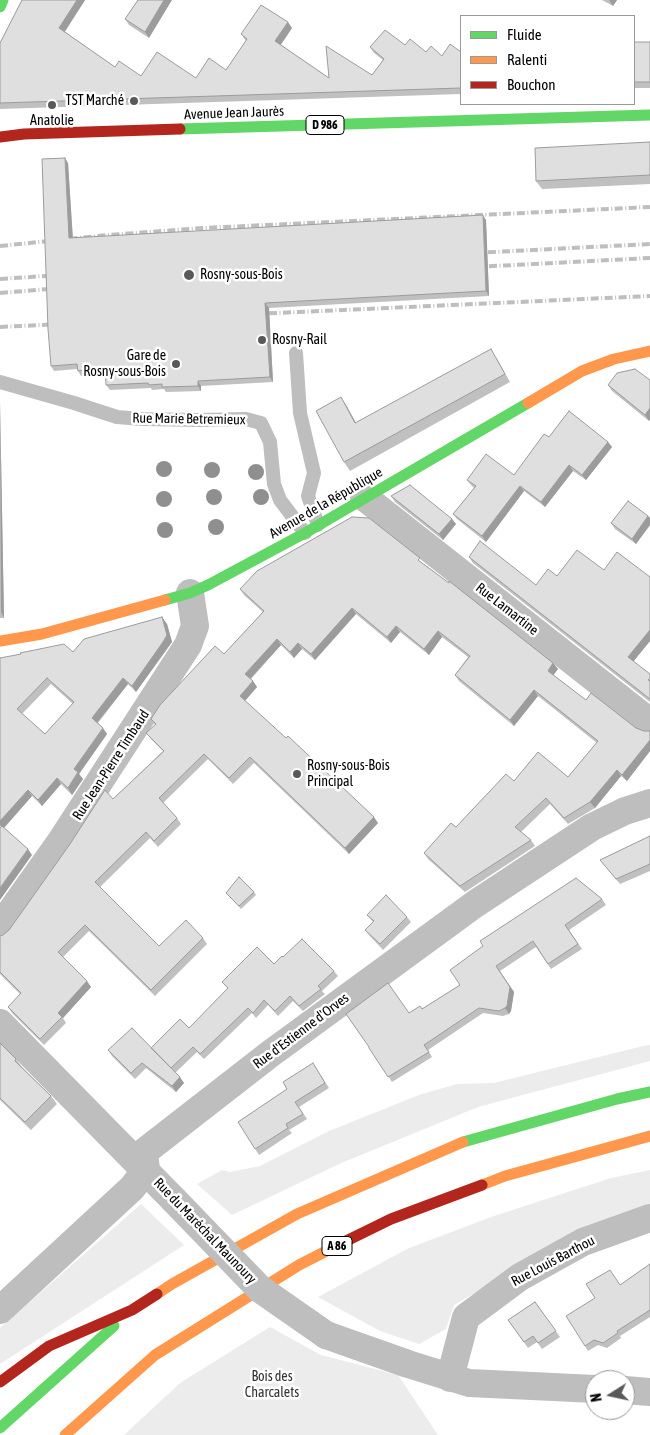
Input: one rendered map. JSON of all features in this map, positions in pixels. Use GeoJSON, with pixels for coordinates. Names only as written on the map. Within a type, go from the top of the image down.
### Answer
{"type":"FeatureCollection","features":[{"type":"Feature","properties":{"kind":"main road"},"geometry":{"type":"LineString","coordinates":[[0,6],[3,0]]}},
{"type":"Feature","properties":{"kind":"main road","name":"Avenue Jean Jaurès"},"geometry":{"type":"LineString","coordinates":[[0,137],[24,134],[650,115]]}},
{"type":"Feature","properties":{"kind":"main road","name":"Avenue de la République"},"geometry":{"type":"LineString","coordinates":[[0,641],[42,634],[190,593],[208,586],[305,533],[582,371],[614,359],[650,351]]}},
{"type":"Feature","properties":{"kind":"main road"},"geometry":{"type":"LineString","coordinates":[[0,1428],[132,1310],[172,1284],[297,1214],[466,1141],[617,1099],[650,1092]]}},
{"type":"Feature","properties":{"kind":"main road","name":"A 86"},"geometry":{"type":"LineString","coordinates":[[65,1435],[155,1355],[299,1265],[391,1219],[505,1176],[650,1136]]}},
{"type":"Feature","properties":{"kind":"main road"},"geometry":{"type":"LineString","coordinates":[[0,1382],[48,1346],[132,1310]]}},
{"type":"Feature","properties":{"kind":"street","name":"Rue Lamartine"},"geometry":{"type":"LineString","coordinates":[[364,497],[650,722]]}},
{"type":"Feature","properties":{"kind":"street","name":"Rue Jean-Pierre Timbaud"},"geometry":{"type":"LineString","coordinates":[[0,927],[61,841],[188,645],[195,626],[190,593]]}},
{"type":"Feature","properties":{"kind":"street","name":"Rue d'Estienne d'Orves"},"geometry":{"type":"LineString","coordinates":[[0,1310],[132,1188],[146,1170],[144,1152],[270,1054],[475,904],[592,827],[625,811],[650,803]]}},
{"type":"Feature","properties":{"kind":"street","name":"Rue du Maréchal Maunoury"},"geometry":{"type":"LineString","coordinates":[[0,1023],[146,1170],[260,1289],[326,1335],[469,1383],[585,1389]]}},
{"type":"Feature","properties":{"kind":"street","name":"Rue Louis Barthou"},"geometry":{"type":"LineString","coordinates":[[450,1378],[466,1317],[520,1276],[583,1242],[650,1218]]}},
{"type":"Feature","properties":{"kind":"street"},"geometry":{"type":"LineString","coordinates":[[635,1391],[650,1392]]}},
{"type":"Feature","properties":{"kind":"lane"},"geometry":{"type":"LineString","coordinates":[[296,352],[300,413],[314,473],[308,496],[318,525]]}},
{"type":"Feature","properties":{"kind":"lane","name":"Rue Marie Betremieux"},"geometry":{"type":"LineString","coordinates":[[0,382],[117,417],[246,419],[261,423],[270,442],[274,484],[280,500],[305,533]]}},
{"type":"Feature","properties":{"kind":"green space"},"geometry":{"type":"Polygon","coordinates":[[[650,1045],[650,1061],[478,1107],[339,1164],[232,1215],[197,1184],[222,1170],[230,1172],[260,1166],[329,1131],[419,1095],[457,1084],[494,1083],[650,1045]]]}},
{"type":"Feature","properties":{"kind":"green space"},"geometry":{"type":"Polygon","coordinates":[[[650,1170],[650,1204],[582,1230],[454,1305],[446,1329],[419,1344],[380,1331],[318,1297],[409,1248],[494,1216],[611,1178],[650,1170]]]}},
{"type":"Feature","properties":{"kind":"green space"},"geometry":{"type":"Polygon","coordinates":[[[141,1204],[184,1245],[0,1364],[0,1328],[141,1204]]]}},
{"type":"Feature","properties":{"kind":"green space","name":"Bois des Charcalets"},"geometry":{"type":"Polygon","coordinates":[[[270,1327],[321,1355],[398,1375],[438,1435],[124,1435],[180,1383],[270,1327]]]}},
{"type":"Feature","properties":{"kind":"building"},"geometry":{"type":"Polygon","coordinates":[[[22,0],[77,0],[59,28],[115,67],[119,61],[141,76],[157,52],[196,78],[209,58],[226,70],[247,39],[241,34],[261,5],[288,22],[275,41],[329,78],[326,46],[372,75],[384,59],[370,47],[385,30],[405,45],[410,39],[426,52],[431,46],[442,56],[450,44],[460,51],[460,88],[0,103],[0,43],[22,0]]]}},
{"type":"Feature","properties":{"kind":"building"},"geometry":{"type":"Polygon","coordinates":[[[138,0],[164,0],[145,32],[125,19],[138,0]]]}},
{"type":"Feature","properties":{"kind":"building"},"geometry":{"type":"Polygon","coordinates":[[[635,42],[650,42],[650,82],[635,82],[635,42]]]}},
{"type":"Feature","properties":{"kind":"building"},"geometry":{"type":"Polygon","coordinates":[[[650,142],[650,175],[536,181],[535,148],[650,142]]]}},
{"type":"Feature","properties":{"kind":"building"},"geometry":{"type":"Polygon","coordinates":[[[65,158],[69,238],[483,215],[486,291],[265,303],[270,377],[198,381],[198,386],[162,387],[162,384],[149,385],[148,383],[106,385],[105,366],[78,371],[77,364],[51,366],[42,159],[65,158]]]}},
{"type":"Feature","properties":{"kind":"building"},"geometry":{"type":"Polygon","coordinates":[[[491,349],[505,374],[344,462],[316,411],[341,397],[355,423],[491,349]]]}},
{"type":"Feature","properties":{"kind":"building"},"geometry":{"type":"Polygon","coordinates":[[[635,369],[650,380],[650,408],[645,415],[608,385],[617,373],[635,369]]]}},
{"type":"Feature","properties":{"kind":"building"},"geometry":{"type":"Polygon","coordinates":[[[569,411],[608,442],[582,475],[569,465],[541,502],[520,486],[482,536],[453,514],[476,486],[467,480],[486,454],[514,475],[544,434],[549,437],[569,411]]]}},
{"type":"Feature","properties":{"kind":"building"},"geometry":{"type":"Polygon","coordinates":[[[410,485],[452,519],[439,534],[391,496],[410,485]]]}},
{"type":"Feature","properties":{"kind":"building"},"geometry":{"type":"Polygon","coordinates":[[[628,501],[648,516],[632,539],[611,523],[628,501]]]}},
{"type":"Feature","properties":{"kind":"building"},"geometry":{"type":"Polygon","coordinates":[[[352,517],[369,518],[420,558],[418,560],[449,583],[449,581],[553,663],[548,671],[586,700],[591,693],[636,728],[650,731],[650,740],[622,775],[617,770],[590,802],[564,818],[546,798],[515,827],[531,840],[460,886],[424,853],[451,823],[456,827],[506,774],[514,781],[538,752],[568,777],[598,741],[534,690],[510,720],[455,675],[470,656],[438,631],[424,649],[396,626],[387,637],[352,608],[311,654],[298,643],[290,652],[277,639],[245,674],[253,681],[240,696],[286,738],[288,736],[374,817],[345,848],[250,757],[229,778],[204,754],[159,798],[177,818],[154,841],[146,832],[95,882],[159,946],[186,920],[203,938],[151,990],[85,925],[58,952],[87,981],[58,1013],[62,1017],[40,1039],[8,1007],[21,993],[0,972],[0,936],[9,930],[70,844],[105,790],[113,799],[164,751],[146,733],[156,724],[151,719],[160,705],[215,646],[224,654],[264,611],[240,589],[257,571],[352,517]]]}},
{"type":"Feature","properties":{"kind":"building"},"geometry":{"type":"Polygon","coordinates":[[[480,541],[536,585],[548,569],[557,576],[577,550],[604,570],[617,552],[650,577],[650,630],[628,657],[650,674],[648,680],[650,681],[650,699],[469,557],[480,541]]]}},
{"type":"Feature","properties":{"kind":"building"},"geometry":{"type":"Polygon","coordinates":[[[162,617],[167,635],[132,686],[123,678],[92,718],[103,728],[74,769],[78,772],[68,788],[57,778],[38,800],[28,790],[0,821],[0,658],[64,644],[73,652],[84,639],[162,617]],[[47,678],[17,709],[45,734],[74,702],[47,678]]]}},
{"type":"Feature","properties":{"kind":"building"},"geometry":{"type":"Polygon","coordinates":[[[2,826],[28,849],[0,888],[0,828],[2,826]]]}},
{"type":"Feature","properties":{"kind":"building"},"geometry":{"type":"Polygon","coordinates":[[[650,836],[650,864],[616,879],[600,860],[650,836]]]}},
{"type":"Feature","properties":{"kind":"building"},"geometry":{"type":"Polygon","coordinates":[[[239,877],[254,892],[239,906],[226,893],[239,877]]]}},
{"type":"Feature","properties":{"kind":"building"},"geometry":{"type":"Polygon","coordinates":[[[576,878],[602,899],[565,925],[578,944],[548,964],[533,941],[496,966],[510,987],[507,1006],[499,1011],[479,1008],[424,1045],[429,1052],[388,1077],[346,1014],[388,983],[409,1013],[420,1006],[422,1009],[460,985],[450,970],[483,946],[480,941],[576,878]]]}},
{"type":"Feature","properties":{"kind":"building"},"geometry":{"type":"Polygon","coordinates":[[[386,895],[407,917],[380,944],[365,930],[374,921],[367,915],[386,895]]]}},
{"type":"Feature","properties":{"kind":"building"},"geometry":{"type":"Polygon","coordinates":[[[302,939],[334,971],[318,986],[321,989],[299,1006],[290,996],[275,1011],[264,1000],[253,1013],[248,1008],[200,1054],[193,1047],[171,1068],[151,1048],[180,1019],[189,1028],[228,988],[222,982],[257,947],[274,964],[302,939]]]}},
{"type":"Feature","properties":{"kind":"building"},"geometry":{"type":"Polygon","coordinates":[[[132,1028],[180,1077],[172,1086],[142,1063],[131,1073],[108,1050],[132,1028]]]}},
{"type":"Feature","properties":{"kind":"building"},"geometry":{"type":"Polygon","coordinates":[[[0,1043],[16,1059],[15,1061],[51,1096],[25,1122],[0,1098],[0,1043]]]}},
{"type":"Feature","properties":{"kind":"building"},"geometry":{"type":"Polygon","coordinates":[[[313,1063],[325,1083],[295,1102],[303,1114],[286,1124],[288,1128],[255,1149],[238,1122],[287,1089],[283,1082],[313,1063]]]}},
{"type":"Feature","properties":{"kind":"building"},"geometry":{"type":"Polygon","coordinates":[[[650,1264],[650,1310],[617,1331],[618,1333],[603,1343],[594,1340],[585,1346],[566,1316],[595,1298],[586,1284],[610,1270],[620,1285],[650,1264]]]}},
{"type":"Feature","properties":{"kind":"building"},"geometry":{"type":"Polygon","coordinates":[[[535,1302],[556,1331],[538,1343],[533,1336],[524,1342],[508,1320],[535,1302]]]}},
{"type":"Feature","properties":{"kind":"railway"},"geometry":{"type":"LineString","coordinates":[[0,246],[203,228],[650,207]]}},
{"type":"Feature","properties":{"kind":"railway"},"geometry":{"type":"LineString","coordinates":[[474,253],[650,244]]}},
{"type":"Feature","properties":{"kind":"railway"},"geometry":{"type":"LineString","coordinates":[[475,267],[650,258]]}},
{"type":"Feature","properties":{"kind":"railway"},"geometry":{"type":"LineString","coordinates":[[0,279],[60,275]]}},
{"type":"Feature","properties":{"kind":"railway"},"geometry":{"type":"LineString","coordinates":[[0,293],[61,288]]}},
{"type":"Feature","properties":{"kind":"railway"},"geometry":{"type":"LineString","coordinates":[[255,314],[650,296]]}},
{"type":"Feature","properties":{"kind":"railway"},"geometry":{"type":"LineString","coordinates":[[0,327],[62,324]]}},
{"type":"Feature","properties":{"kind":"traffic: fast"},"geometry":{"type":"LineString","coordinates":[[0,7],[3,0]]}},
{"type":"Feature","properties":{"kind":"traffic: fast"},"geometry":{"type":"LineString","coordinates":[[180,129],[650,115]]}},
{"type":"Feature","properties":{"kind":"traffic: fast"},"geometry":{"type":"LineString","coordinates":[[165,600],[190,593],[208,585],[305,533],[528,403]]}},
{"type":"Feature","properties":{"kind":"traffic: fast"},"geometry":{"type":"LineString","coordinates":[[463,1142],[617,1099],[650,1092]]}},
{"type":"Feature","properties":{"kind":"traffic: fast"},"geometry":{"type":"LineString","coordinates":[[0,1428],[114,1326]]}},
{"type":"Feature","properties":{"kind":"traffic: slow"},"geometry":{"type":"LineString","coordinates":[[528,403],[582,371],[614,359],[650,351]]}},
{"type":"Feature","properties":{"kind":"traffic: slow"},"geometry":{"type":"LineString","coordinates":[[0,641],[42,634],[165,600]]}},
{"type":"Feature","properties":{"kind":"traffic: slow"},"geometry":{"type":"LineString","coordinates":[[482,1185],[505,1176],[650,1136]]}},
{"type":"Feature","properties":{"kind":"traffic: slow"},"geometry":{"type":"LineString","coordinates":[[157,1294],[297,1214],[463,1142]]}},
{"type":"Feature","properties":{"kind":"traffic: slow"},"geometry":{"type":"LineString","coordinates":[[65,1435],[155,1355],[299,1265],[338,1245]]}},
{"type":"Feature","properties":{"kind":"traffic: jam"},"geometry":{"type":"LineString","coordinates":[[0,137],[24,134],[180,129]]}},
{"type":"Feature","properties":{"kind":"traffic: jam"},"geometry":{"type":"LineString","coordinates":[[338,1245],[391,1219],[482,1185]]}},
{"type":"Feature","properties":{"kind":"traffic: jam"},"geometry":{"type":"LineString","coordinates":[[0,1382],[49,1346],[132,1310],[157,1294]]}},
{"type":"Feature","properties":{"kind":"place","name":"TST Marché"},"geometry":{"type":"Point","coordinates":[134,101]}},
{"type":"Feature","properties":{"kind":"place","name":"Anatolie"},"geometry":{"type":"Point","coordinates":[52,105]}},
{"type":"Feature","properties":{"kind":"place","name":"Rosny-sous-Bois"},"geometry":{"type":"Point","coordinates":[189,275]}},
{"type":"Feature","properties":{"kind":"place","name":"Rosny-Rail"},"geometry":{"type":"Point","coordinates":[262,340]}},
{"type":"Feature","properties":{"kind":"place","name":"Gare de Rosny-sous-Bois"},"geometry":{"type":"Point","coordinates":[176,364]}},
{"type":"Feature","properties":{"kind":"place","name":"Rosny-sous-Bois Principal"},"geometry":{"type":"Point","coordinates":[297,774]}}]}
